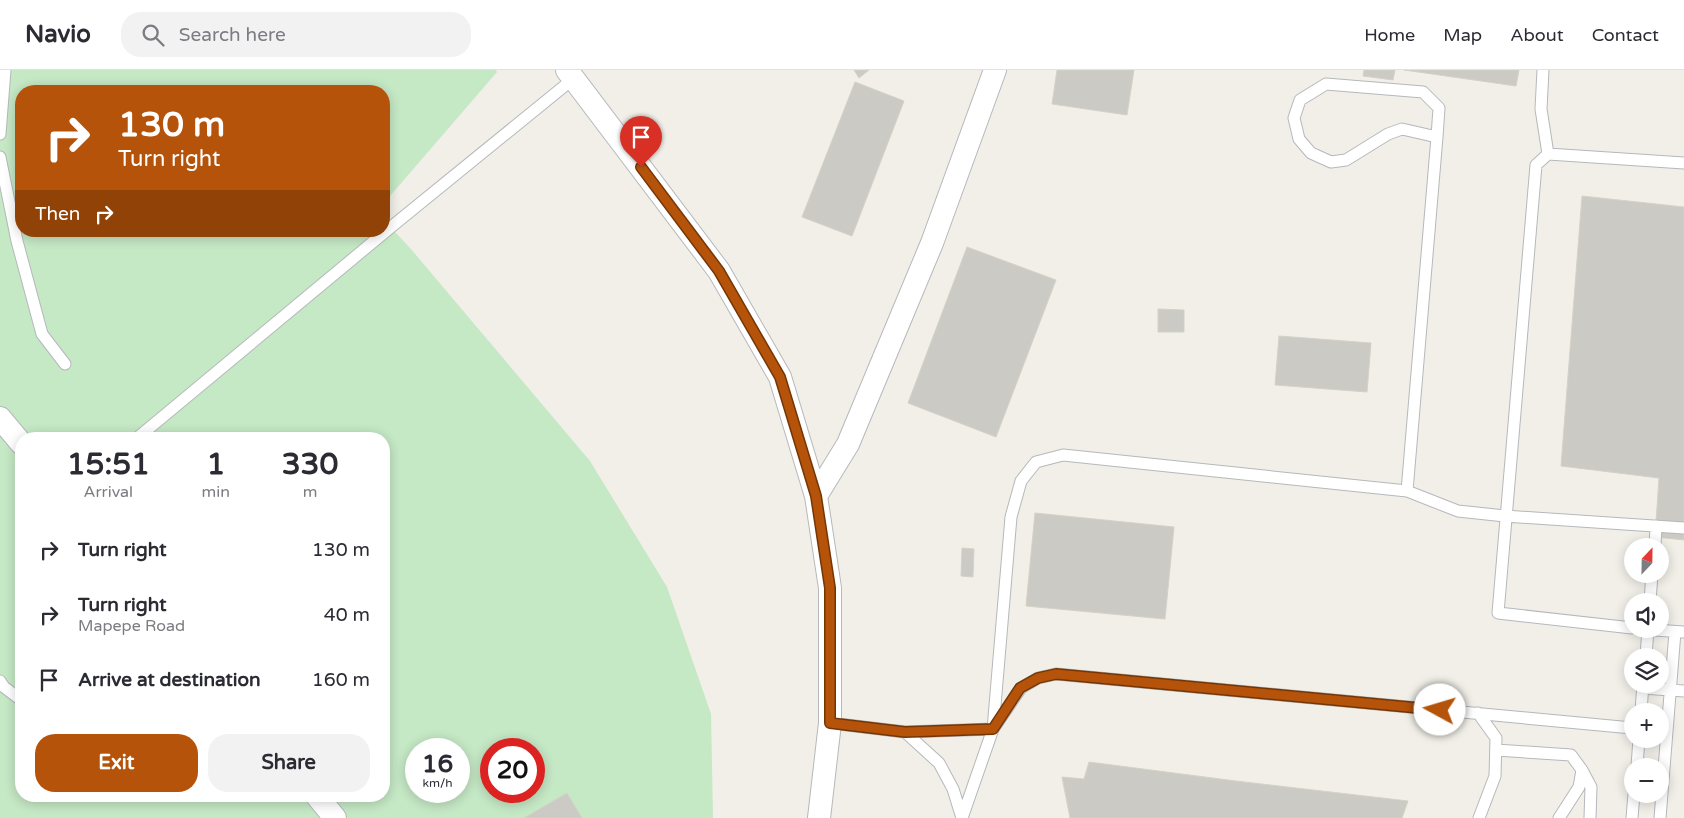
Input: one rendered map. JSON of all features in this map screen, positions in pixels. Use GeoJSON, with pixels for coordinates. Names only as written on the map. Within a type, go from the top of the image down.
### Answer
{"type":"FeatureCollection","features":[{"type":"Feature","properties":{"kind":"street"},"geometry":{"type":"LineString","coordinates":[[816,496],[848,444],[932,243],[995,70]]}},
{"type":"Feature","properties":{"kind":"street"},"geometry":{"type":"LineString","coordinates":[[570,74],[719,271],[780,377],[816,496],[830,588],[830,723],[819,818]]}},
{"type":"Feature","properties":{"kind":"street"},"geometry":{"type":"LineString","coordinates":[[0,418],[15,436]]}},
{"type":"Feature","properties":{"kind":"street"},"geometry":{"type":"LineString","coordinates":[[322,802],[335,818]]}},
{"type":"Feature","properties":{"kind":"lane"},"geometry":{"type":"LineString","coordinates":[[0,134],[5,70]]}},
{"type":"Feature","properties":{"kind":"lane"},"geometry":{"type":"LineString","coordinates":[[1543,70],[1541,109],[1548,154]]}},
{"type":"Feature","properties":{"kind":"lane"},"geometry":{"type":"LineString","coordinates":[[390,227],[570,74]]}},
{"type":"Feature","properties":{"kind":"lane"},"geometry":{"type":"LineString","coordinates":[[1407,491],[1438,137],[1439,108],[1423,92],[1326,84],[1300,100],[1294,118],[1299,140],[1311,153],[1330,162],[1346,160],[1388,134],[1402,129],[1438,137]]}},
{"type":"Feature","properties":{"kind":"lane"},"geometry":{"type":"LineString","coordinates":[[1624,627],[1498,613],[1536,165],[1548,154],[1684,163]]}},
{"type":"Feature","properties":{"kind":"lane"},"geometry":{"type":"LineString","coordinates":[[0,157],[15,231]]}},
{"type":"Feature","properties":{"kind":"lane"},"geometry":{"type":"LineString","coordinates":[[16,237],[42,334],[65,364]]}},
{"type":"Feature","properties":{"kind":"lane"},"geometry":{"type":"LineString","coordinates":[[144,432],[378,237]]}},
{"type":"Feature","properties":{"kind":"lane"},"geometry":{"type":"LineString","coordinates":[[993,729],[1011,518],[1020,482],[1036,462],[1063,456],[1407,491],[1458,511],[1684,528]]}},
{"type":"Feature","properties":{"kind":"lane"},"geometry":{"type":"LineString","coordinates":[[1655,538],[1656,526]]}},
{"type":"Feature","properties":{"kind":"lane"},"geometry":{"type":"LineString","coordinates":[[1660,818],[1670,690],[1680,632]]}},
{"type":"Feature","properties":{"kind":"lane"},"geometry":{"type":"LineString","coordinates":[[962,818],[993,729],[1020,688],[1038,678],[1056,674],[1624,727]]}},
{"type":"Feature","properties":{"kind":"lane"},"geometry":{"type":"LineString","coordinates":[[0,681],[4,687],[15,695]]}},
{"type":"Feature","properties":{"kind":"lane"},"geometry":{"type":"LineString","coordinates":[[1670,690],[1684,691]]}},
{"type":"Feature","properties":{"kind":"lane"},"geometry":{"type":"LineString","coordinates":[[1478,713],[1496,738],[1495,776],[1478,818]]}},
{"type":"Feature","properties":{"kind":"lane"},"geometry":{"type":"LineString","coordinates":[[830,723],[905,732],[993,729]]}},
{"type":"Feature","properties":{"kind":"lane"},"geometry":{"type":"LineString","coordinates":[[905,732],[940,763],[953,789],[962,818]]}},
{"type":"Feature","properties":{"kind":"lane"},"geometry":{"type":"LineString","coordinates":[[1496,750],[1571,755],[1591,787],[1590,818]]}},
{"type":"Feature","properties":{"kind":"lane"},"geometry":{"type":"LineString","coordinates":[[1559,818],[1579,787],[1582,770]]}},
{"type":"Feature","properties":{"kind":"lane"},"geometry":{"type":"LineString","coordinates":[[1632,818],[1633,803]]}},
{"type":"Feature","properties":{"kind":"green space"},"geometry":{"type":"Polygon","coordinates":[[[0,70],[496,70],[497,72],[390,196],[390,85],[15,85],[15,237],[390,237],[390,226],[590,461],[667,587],[711,714],[713,818],[0,818],[0,70]]]}},
{"type":"Feature","properties":{"kind":"building"},"geometry":{"type":"Polygon","coordinates":[[[854,70],[869,70],[859,78],[854,70]]]}},
{"type":"Feature","properties":{"kind":"building"},"geometry":{"type":"Polygon","coordinates":[[[1057,70],[1134,70],[1127,115],[1052,104],[1057,70]]]}},
{"type":"Feature","properties":{"kind":"building"},"geometry":{"type":"Polygon","coordinates":[[[1364,70],[1395,70],[1393,80],[1363,76],[1364,70]]]}},
{"type":"Feature","properties":{"kind":"building"},"geometry":{"type":"Polygon","coordinates":[[[1404,70],[1519,70],[1516,86],[1404,70]]]}},
{"type":"Feature","properties":{"kind":"building"},"geometry":{"type":"Polygon","coordinates":[[[855,82],[904,101],[852,236],[802,217],[855,82]]]}},
{"type":"Feature","properties":{"kind":"building"},"geometry":{"type":"Polygon","coordinates":[[[1582,196],[1684,207],[1684,540],[1655,537],[1659,478],[1561,466],[1582,196]]]}},
{"type":"Feature","properties":{"kind":"building"},"geometry":{"type":"Polygon","coordinates":[[[967,247],[1056,280],[996,437],[908,403],[967,247]]]}},
{"type":"Feature","properties":{"kind":"building"},"geometry":{"type":"Polygon","coordinates":[[[1158,309],[1184,310],[1184,332],[1158,332],[1158,309]]]}},
{"type":"Feature","properties":{"kind":"building"},"geometry":{"type":"Polygon","coordinates":[[[1279,336],[1371,343],[1367,392],[1275,385],[1279,336]]]}},
{"type":"Feature","properties":{"kind":"building"},"geometry":{"type":"Polygon","coordinates":[[[1035,513],[1174,527],[1165,619],[1026,606],[1035,513]]]}},
{"type":"Feature","properties":{"kind":"building"},"geometry":{"type":"Polygon","coordinates":[[[962,548],[974,549],[973,577],[961,576],[962,548]]]}},
{"type":"Feature","properties":{"kind":"building"},"geometry":{"type":"Polygon","coordinates":[[[1089,762],[1408,801],[1402,818],[1070,818],[1062,777],[1084,779],[1089,762]]]}},
{"type":"Feature","properties":{"kind":"building"},"geometry":{"type":"Polygon","coordinates":[[[567,793],[582,818],[524,818],[567,793]]]}},
{"type":"Feature","properties":{"kind":"route"},"geometry":{"type":"LineString","coordinates":[[641,167],[719,271],[780,377],[816,496],[830,588],[830,723],[905,732],[993,729],[1020,688],[1038,678],[1056,674],[1440,710]]}}]}
